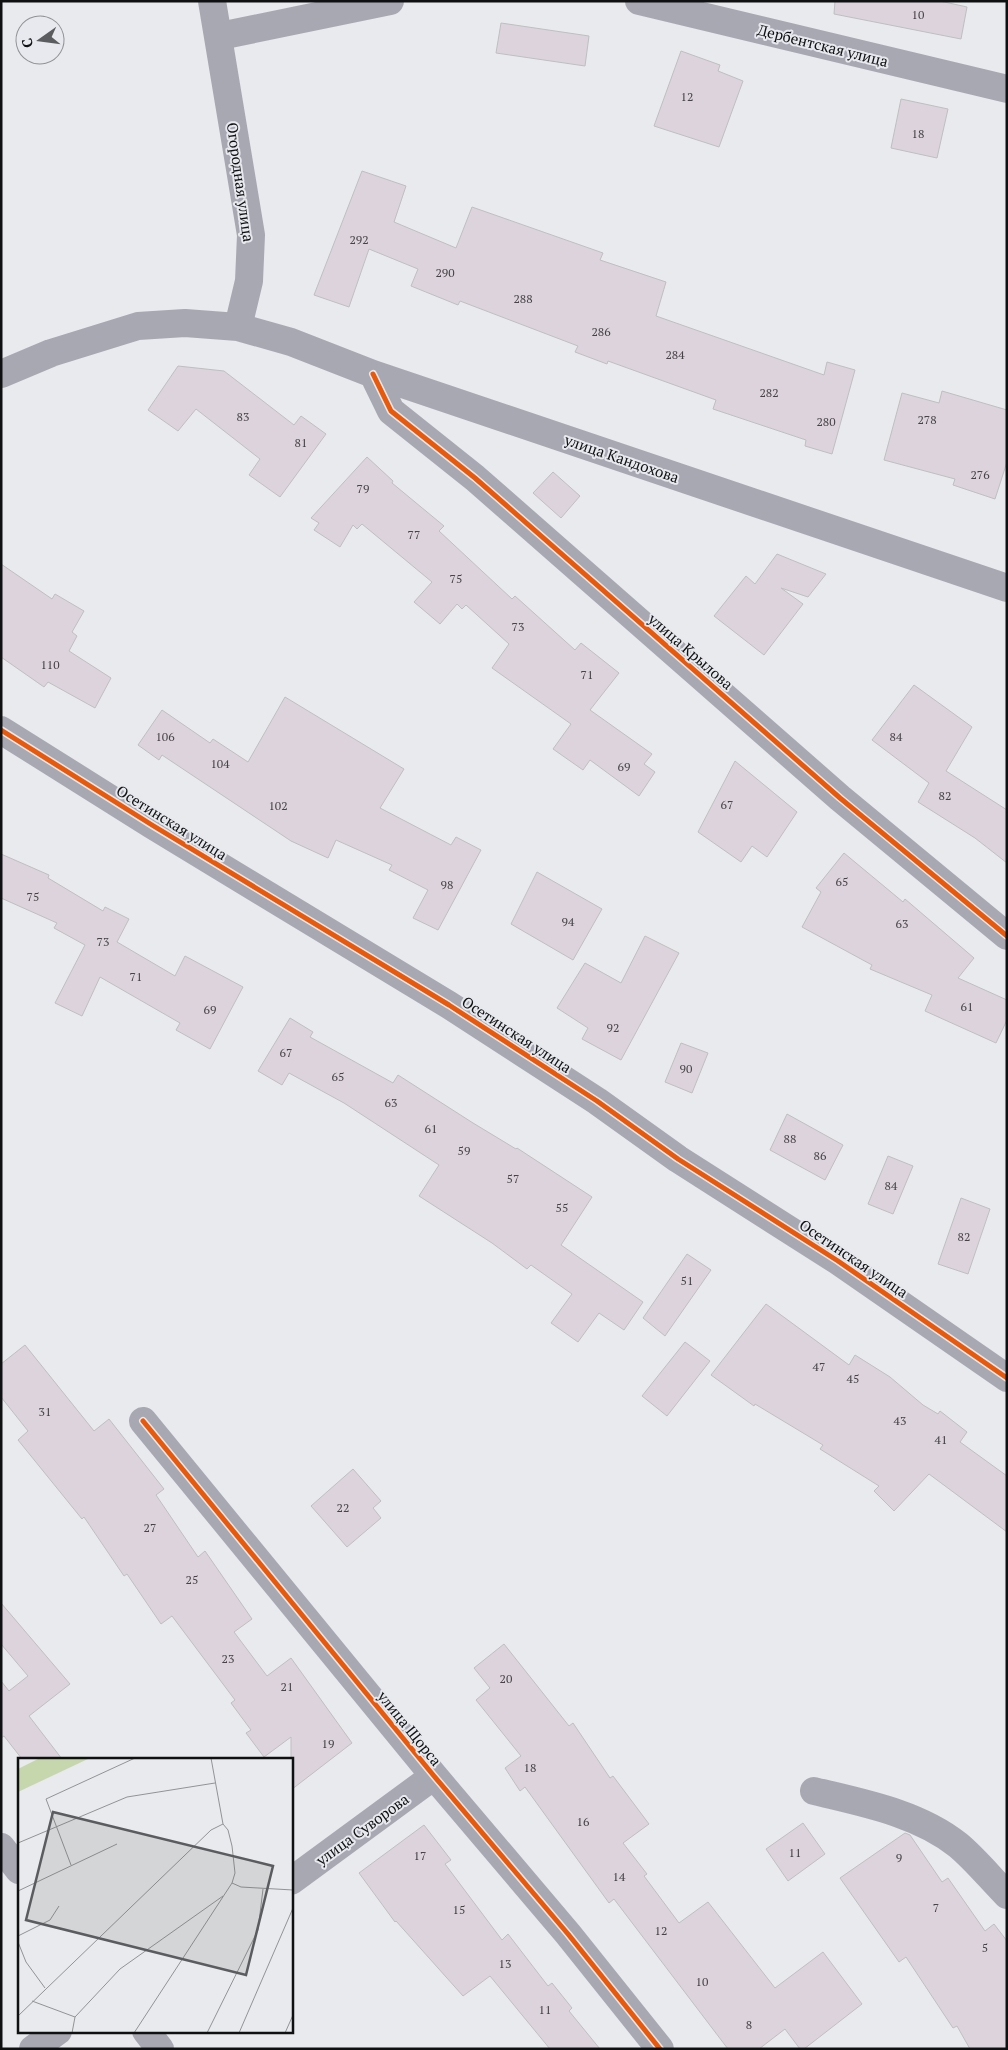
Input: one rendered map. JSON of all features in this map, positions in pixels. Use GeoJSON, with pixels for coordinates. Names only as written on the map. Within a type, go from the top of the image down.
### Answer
{"type":"FeatureCollection","features":[{"type":"Feature","properties":{"kind":"street","name":"Огородная улица"},"geometry":{"type":"LineString","coordinates":[[212,1],[220,36],[251,235],[249,281],[238,327]]}},
{"type":"Feature","properties":{"kind":"street"},"geometry":{"type":"LineString","coordinates":[[220,36],[390,1]]}},
{"type":"Feature","properties":{"kind":"street","name":"Дербентская улица"},"geometry":{"type":"LineString","coordinates":[[639,1],[1007,89]]}},
{"type":"Feature","properties":{"kind":"street"},"geometry":{"type":"LineString","coordinates":[[1,374],[51,353],[138,326],[184,323],[238,327]]}},
{"type":"Feature","properties":{"kind":"street","name":"улица Кандохова"},"geometry":{"type":"LineString","coordinates":[[238,327],[291,342],[373,374],[1007,588]]}},
{"type":"Feature","properties":{"kind":"street","name":"улица Крылова"},"geometry":{"type":"LineString","coordinates":[[373,374],[391,411],[475,478],[840,798],[1007,936]]}},
{"type":"Feature","properties":{"kind":"street","name":"Осетинская улица"},"geometry":{"type":"LineString","coordinates":[[1,730],[152,825],[449,1005],[597,1101],[678,1159],[838,1261],[1007,1378]]}},
{"type":"Feature","properties":{"kind":"street","name":"улица Щорса"},"geometry":{"type":"LineString","coordinates":[[143,1421],[434,1776],[568,1934],[660,2049]]}},
{"type":"Feature","properties":{"kind":"street","name":"улица Суворова"},"geometry":{"type":"LineString","coordinates":[[292,1880],[434,1776]]}},
{"type":"Feature","properties":{"kind":"street"},"geometry":{"type":"LineString","coordinates":[[814,1791],[875,1806],[918,1821],[958,1845],[1007,1895]]}},
{"type":"Feature","properties":{"kind":"street"},"geometry":{"type":"LineString","coordinates":[[1,1847],[18,1869]]}},
{"type":"Feature","properties":{"kind":"street"},"geometry":{"type":"LineString","coordinates":[[33,2049],[57,2032]]}},
{"type":"Feature","properties":{"kind":"street"},"geometry":{"type":"LineString","coordinates":[[147,2032],[160,2049]]}},
{"type":"Feature","properties":{"kind":"building"},"geometry":{"type":"Polygon","coordinates":[[[835,1],[940,1],[967,7],[961,39],[834,14],[835,1]]]}},
{"type":"Feature","properties":{"kind":"building"},"geometry":{"type":"Polygon","coordinates":[[[501,23],[589,36],[585,66],[496,53],[501,23]]]}},
{"type":"Feature","properties":{"kind":"building"},"geometry":{"type":"Polygon","coordinates":[[[681,51],[720,65],[718,71],[743,81],[719,147],[654,126],[681,51]]]}},
{"type":"Feature","properties":{"kind":"building"},"geometry":{"type":"Polygon","coordinates":[[[901,99],[948,109],[937,158],[891,148],[901,99]]]}},
{"type":"Feature","properties":{"kind":"building"},"geometry":{"type":"Polygon","coordinates":[[[362,171],[406,186],[394,222],[456,248],[472,207],[603,253],[600,260],[666,282],[656,316],[824,375],[827,362],[855,370],[832,454],[805,446],[806,440],[713,409],[716,400],[608,361],[607,364],[575,352],[578,346],[460,301],[458,305],[411,286],[418,269],[369,249],[349,307],[314,295],[362,171]]]}},
{"type":"Feature","properties":{"kind":"building"},"geometry":{"type":"Polygon","coordinates":[[[178,366],[224,371],[294,425],[301,416],[326,434],[280,497],[249,475],[260,459],[196,409],[178,431],[148,410],[178,366]]]}},
{"type":"Feature","properties":{"kind":"building"},"geometry":{"type":"Polygon","coordinates":[[[942,391],[1007,410],[1007,462],[995,499],[953,485],[955,479],[884,460],[902,393],[939,403],[942,391]]]}},
{"type":"Feature","properties":{"kind":"building"},"geometry":{"type":"Polygon","coordinates":[[[367,457],[393,481],[392,483],[444,526],[439,531],[512,599],[515,596],[575,650],[581,643],[619,673],[590,710],[652,754],[644,764],[655,772],[639,796],[590,760],[583,770],[553,749],[571,724],[492,668],[509,644],[466,605],[462,609],[457,604],[440,624],[414,602],[432,582],[362,524],[357,529],[353,525],[340,547],[314,530],[319,523],[311,518],[367,457]]]}},
{"type":"Feature","properties":{"kind":"building"},"geometry":{"type":"Polygon","coordinates":[[[553,472],[580,496],[561,518],[533,493],[553,472]]]}},
{"type":"Feature","properties":{"kind":"building"},"geometry":{"type":"Polygon","coordinates":[[[777,554],[826,574],[808,597],[781,588],[803,604],[764,655],[714,616],[746,576],[755,584],[777,554]]]}},
{"type":"Feature","properties":{"kind":"building"},"geometry":{"type":"Polygon","coordinates":[[[1,564],[52,599],[55,594],[84,611],[72,632],[77,636],[69,651],[111,678],[95,708],[48,682],[44,687],[1,657],[1,564]]]}},
{"type":"Feature","properties":{"kind":"building"},"geometry":{"type":"Polygon","coordinates":[[[914,685],[972,727],[946,771],[1007,810],[1007,863],[975,838],[918,802],[929,783],[872,740],[914,685]]]}},
{"type":"Feature","properties":{"kind":"building"},"geometry":{"type":"Polygon","coordinates":[[[285,697],[404,769],[380,808],[451,845],[456,837],[481,850],[438,930],[413,918],[428,890],[389,870],[392,865],[336,840],[328,858],[291,841],[162,755],[159,760],[138,745],[162,710],[210,743],[213,739],[248,762],[285,697]]]}},
{"type":"Feature","properties":{"kind":"building"},"geometry":{"type":"Polygon","coordinates":[[[735,761],[797,812],[767,857],[752,846],[741,862],[698,832],[735,761]]]}},
{"type":"Feature","properties":{"kind":"building"},"geometry":{"type":"Polygon","coordinates":[[[844,853],[903,902],[905,899],[974,958],[958,978],[1007,1000],[1007,1020],[996,1043],[925,1011],[932,995],[870,969],[872,965],[802,927],[821,892],[816,888],[844,853]]]}},
{"type":"Feature","properties":{"kind":"building"},"geometry":{"type":"Polygon","coordinates":[[[1,854],[49,875],[48,878],[103,911],[105,907],[129,919],[117,942],[175,976],[185,956],[243,987],[210,1049],[176,1030],[180,1023],[100,977],[82,1016],[55,1003],[85,945],[54,928],[57,923],[1,898],[1,854]]]}},
{"type":"Feature","properties":{"kind":"building"},"geometry":{"type":"Polygon","coordinates":[[[537,872],[602,909],[573,960],[511,924],[537,872]]]}},
{"type":"Feature","properties":{"kind":"building"},"geometry":{"type":"Polygon","coordinates":[[[645,936],[679,953],[621,1060],[582,1039],[588,1028],[557,1008],[585,963],[621,983],[645,936]]]}},
{"type":"Feature","properties":{"kind":"building"},"geometry":{"type":"Polygon","coordinates":[[[290,1018],[313,1032],[310,1037],[393,1083],[398,1075],[473,1123],[517,1148],[592,1197],[561,1245],[643,1302],[624,1330],[599,1313],[578,1342],[551,1323],[572,1294],[531,1265],[527,1269],[492,1243],[419,1196],[439,1165],[344,1103],[289,1073],[282,1085],[258,1071],[290,1018]]]}},
{"type":"Feature","properties":{"kind":"building"},"geometry":{"type":"Polygon","coordinates":[[[681,1043],[708,1053],[692,1093],[665,1082],[681,1043]]]}},
{"type":"Feature","properties":{"kind":"building"},"geometry":{"type":"Polygon","coordinates":[[[787,1114],[843,1145],[825,1180],[770,1150],[787,1114]]]}},
{"type":"Feature","properties":{"kind":"building"},"geometry":{"type":"Polygon","coordinates":[[[888,1156],[913,1166],[893,1214],[868,1204],[888,1156]]]}},
{"type":"Feature","properties":{"kind":"building"},"geometry":{"type":"Polygon","coordinates":[[[961,1198],[990,1209],[968,1274],[938,1264],[961,1198]]]}},
{"type":"Feature","properties":{"kind":"building"},"geometry":{"type":"Polygon","coordinates":[[[687,1254],[711,1270],[665,1336],[643,1318],[687,1254]]]}},
{"type":"Feature","properties":{"kind":"building"},"geometry":{"type":"Polygon","coordinates":[[[766,1304],[849,1365],[855,1355],[890,1377],[923,1405],[938,1414],[940,1411],[967,1432],[960,1442],[1007,1476],[1007,1532],[929,1474],[894,1511],[874,1491],[879,1486],[820,1449],[823,1445],[755,1404],[754,1406],[711,1375],[766,1304]]]}},
{"type":"Feature","properties":{"kind":"building"},"geometry":{"type":"Polygon","coordinates":[[[685,1342],[710,1361],[667,1416],[642,1396],[685,1342]]]}},
{"type":"Feature","properties":{"kind":"building"},"geometry":{"type":"Polygon","coordinates":[[[25,1345],[94,1431],[109,1419],[164,1489],[156,1495],[198,1557],[205,1551],[252,1619],[234,1632],[267,1676],[291,1658],[352,1743],[292,1789],[291,1737],[264,1757],[246,1733],[251,1730],[231,1703],[235,1700],[172,1616],[161,1624],[127,1574],[124,1576],[84,1517],[82,1519],[18,1440],[28,1431],[1,1397],[1,1364],[25,1345]]]}},
{"type":"Feature","properties":{"kind":"building"},"geometry":{"type":"Polygon","coordinates":[[[353,1469],[381,1501],[373,1508],[381,1518],[347,1547],[311,1506],[353,1469]]]}},
{"type":"Feature","properties":{"kind":"building"},"geometry":{"type":"Polygon","coordinates":[[[1,1603],[70,1684],[29,1716],[61,1758],[21,1758],[4,1736],[1,1738],[1,1681],[9,1691],[28,1676],[1,1644],[1,1603]]]}},
{"type":"Feature","properties":{"kind":"building"},"geometry":{"type":"Polygon","coordinates":[[[504,1644],[569,1726],[573,1723],[610,1778],[613,1776],[649,1824],[623,1843],[647,1874],[644,1876],[679,1923],[708,1902],[775,1988],[823,1952],[862,2004],[804,2049],[800,2049],[785,2029],[759,2049],[728,2049],[614,1899],[609,1903],[525,1787],[520,1791],[505,1768],[521,1756],[476,1700],[490,1688],[474,1668],[504,1644]]]}},
{"type":"Feature","properties":{"kind":"building"},"geometry":{"type":"Polygon","coordinates":[[[803,1823],[825,1854],[788,1881],[766,1849],[803,1823]]]}},
{"type":"Feature","properties":{"kind":"building"},"geometry":{"type":"Polygon","coordinates":[[[424,1825],[451,1860],[445,1864],[502,1940],[508,1934],[548,1986],[552,1983],[572,2008],[569,2011],[600,2049],[550,2049],[490,1976],[463,1996],[395,1922],[359,1873],[424,1825]]]}},
{"type":"Feature","properties":{"kind":"building"},"geometry":{"type":"Polygon","coordinates":[[[905,1833],[910,1835],[942,1882],[948,1878],[985,1931],[994,1924],[1007,1941],[1007,2049],[970,2049],[957,2026],[953,2028],[906,1957],[899,1962],[840,1878],[905,1833]]]}},
{"type":"Feature","properties":{"kind":"cycle path"},"geometry":{"type":"LineString","coordinates":[[373,374],[391,411],[475,478],[840,798],[1007,936]]}},
{"type":"Feature","properties":{"kind":"cycle path"},"geometry":{"type":"LineString","coordinates":[[1,730],[152,825],[449,1005],[597,1101],[678,1159],[838,1261],[1007,1378]]}},
{"type":"Feature","properties":{"kind":"cycle path"},"geometry":{"type":"LineString","coordinates":[[143,1421],[434,1776],[568,1934],[660,2049]]}}]}
